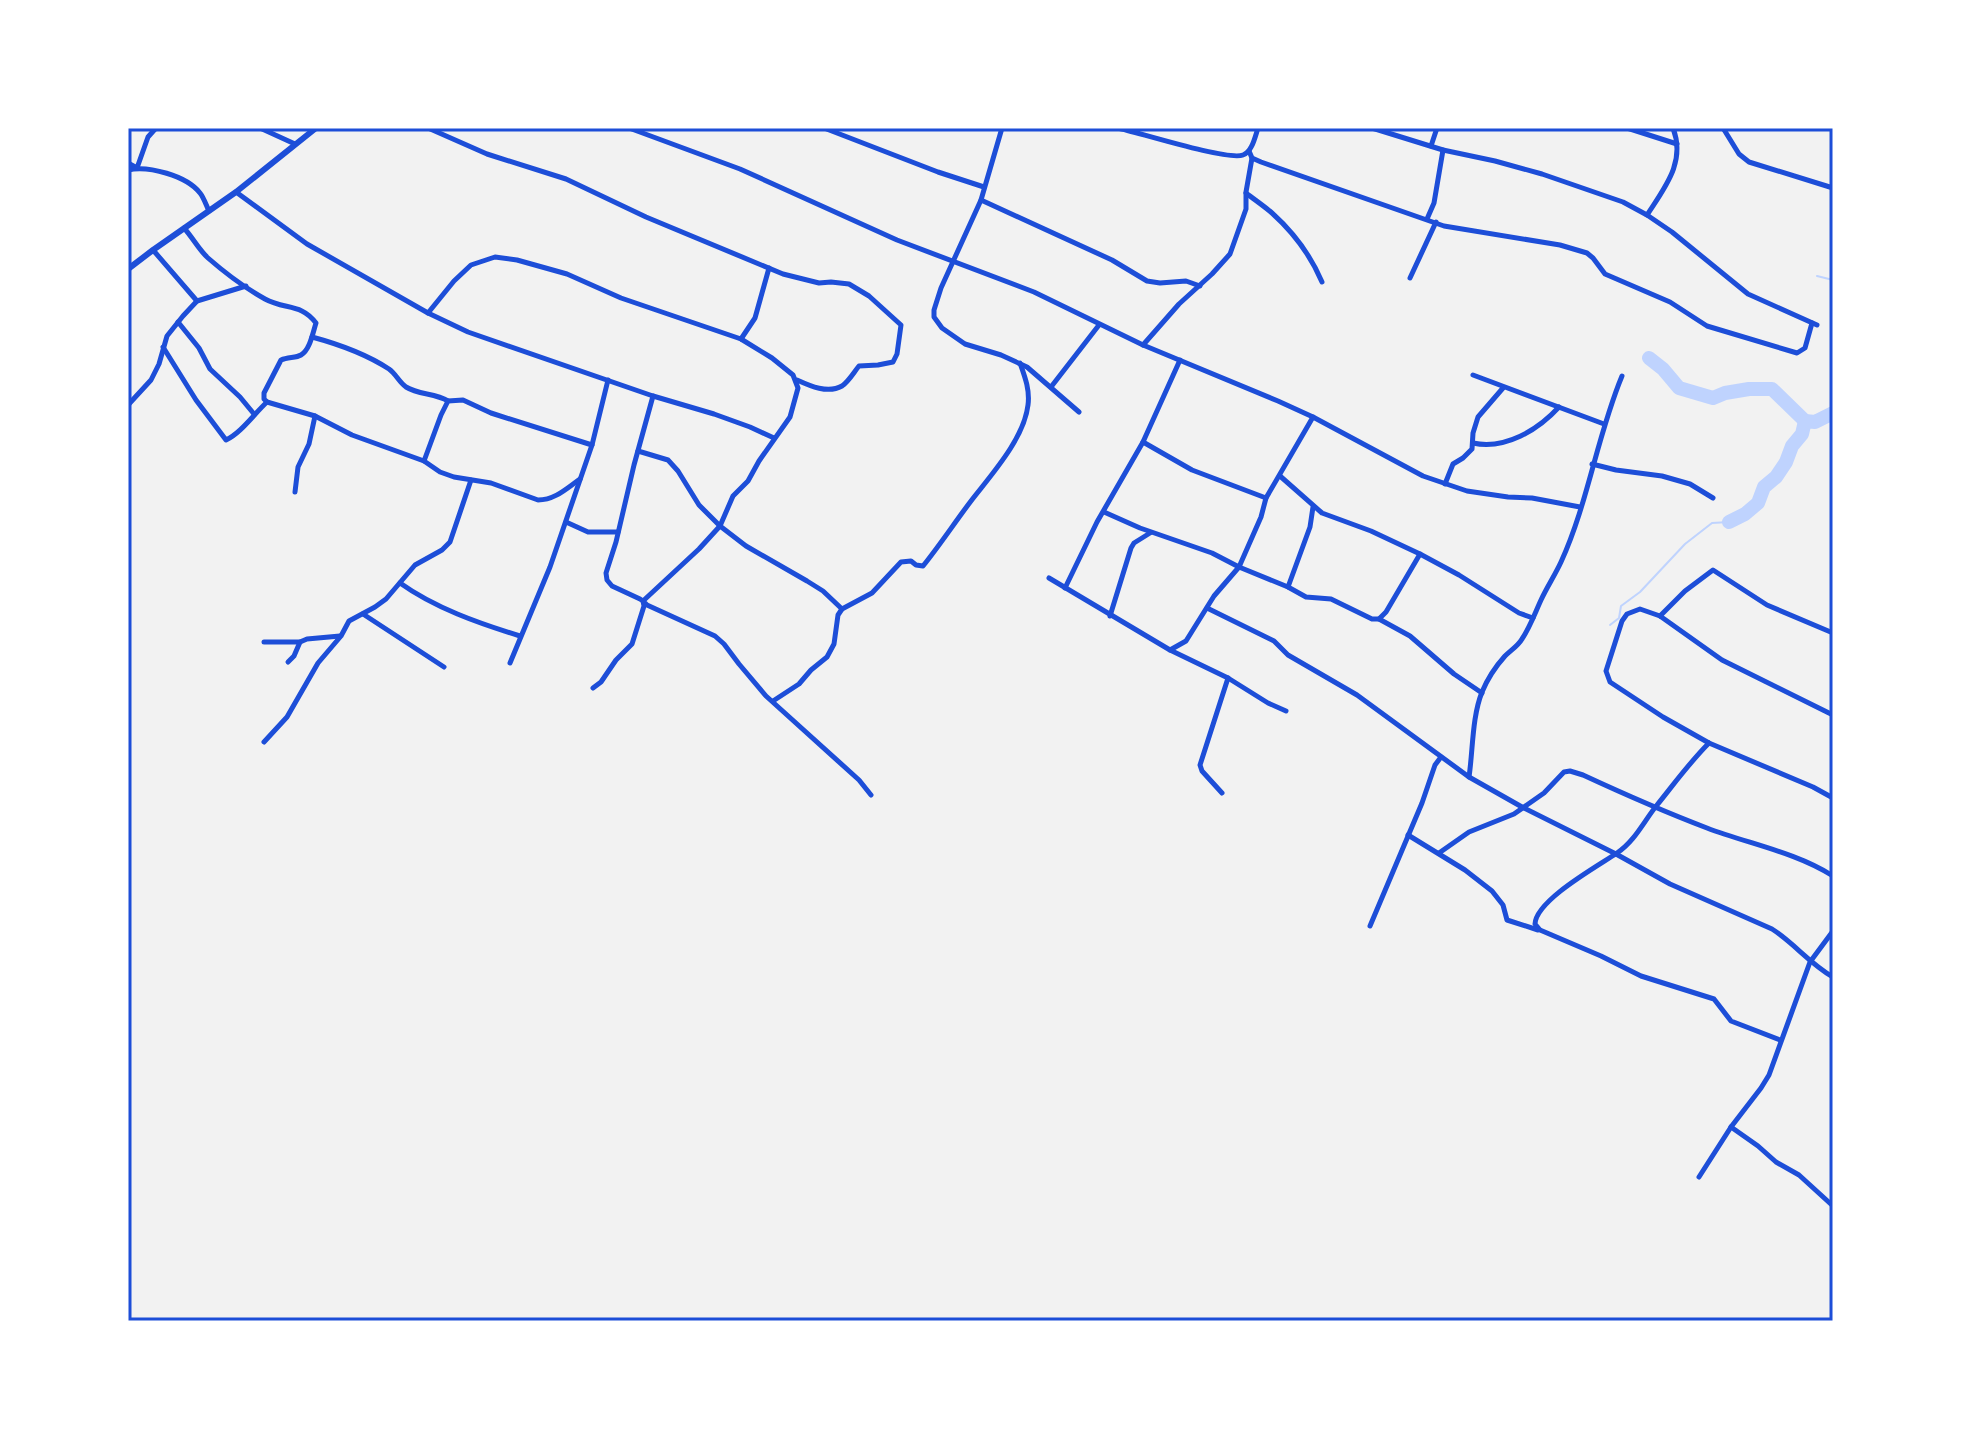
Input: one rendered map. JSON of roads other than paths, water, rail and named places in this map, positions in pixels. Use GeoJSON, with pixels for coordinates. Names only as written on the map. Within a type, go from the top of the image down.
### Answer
{"type":"FeatureCollection","features":[{"type":"Feature","properties":{"kind":"street"},"geometry":{"type":"LineString","coordinates":[[137,168],[148,137],[156,128]]}},
{"type":"Feature","properties":{"kind":"street"},"geometry":{"type":"LineString","coordinates":[[260,128],[296,145]]}},
{"type":"Feature","properties":{"kind":"street"},"geometry":{"type":"LineString","coordinates":[[128,269],[236,192],[316,128]]}},
{"type":"Feature","properties":{"kind":"street"},"geometry":{"type":"LineString","coordinates":[[428,128],[487,154],[566,179],[646,217],[769,268],[809,281],[842,282],[857,287],[902,327],[893,362],[859,366],[838,388],[817,388],[797,380],[785,367],[741,339],[621,298],[567,274],[517,260],[495,257],[471,265],[428,313]]}},
{"type":"Feature","properties":{"kind":"street"},"geometry":{"type":"LineString","coordinates":[[629,128],[740,169],[897,240],[1034,292],[1143,345],[1313,417],[1423,476],[1467,491],[1580,507]]}},
{"type":"Feature","properties":{"kind":"street"},"geometry":{"type":"LineString","coordinates":[[824,128],[984,187]]}},
{"type":"Feature","properties":{"kind":"street"},"geometry":{"type":"LineString","coordinates":[[1002,128],[981,200],[952,261],[934,317],[937,323],[965,344],[1020,363],[1079,412]]}},
{"type":"Feature","properties":{"kind":"street"},"geometry":{"type":"LineString","coordinates":[[1118,128],[1220,155],[1242,156],[1249,151],[1258,128]]}},
{"type":"Feature","properties":{"kind":"street"},"geometry":{"type":"LineString","coordinates":[[1252,158],[1436,222],[1578,250],[1593,258],[1605,274],[1670,302],[1707,326],[1793,352],[1805,348],[1815,324],[1748,294],[1672,232],[1623,202],[1542,174],[1443,150],[1372,128]]}},
{"type":"Feature","properties":{"kind":"street"},"geometry":{"type":"LineString","coordinates":[[1431,146],[1437,128]]}},
{"type":"Feature","properties":{"kind":"street"},"geometry":{"type":"LineString","coordinates":[[1627,128],[1678,144]]}},
{"type":"Feature","properties":{"kind":"street"},"geometry":{"type":"LineString","coordinates":[[1647,215],[1674,171],[1678,144],[1673,128]]}},
{"type":"Feature","properties":{"kind":"street"},"geometry":{"type":"LineString","coordinates":[[1723,128],[1739,154],[1749,162],[1833,188]]}},
{"type":"Feature","properties":{"kind":"street"},"geometry":{"type":"LineString","coordinates":[[1427,219],[1434,203],[1443,150]]}},
{"type":"Feature","properties":{"kind":"street"},"geometry":{"type":"LineString","coordinates":[[1143,345],[1230,254],[1246,209],[1252,158],[1249,151]]}},
{"type":"Feature","properties":{"kind":"street"},"geometry":{"type":"LineString","coordinates":[[128,163],[188,183],[201,194],[209,211]]}},
{"type":"Feature","properties":{"kind":"street"},"geometry":{"type":"LineString","coordinates":[[128,170],[137,168]]}},
{"type":"Feature","properties":{"kind":"street"},"geometry":{"type":"LineString","coordinates":[[236,192],[307,244],[428,313],[468,332],[738,422],[774,438]]}},
{"type":"Feature","properties":{"kind":"street"},"geometry":{"type":"LineString","coordinates":[[1246,192],[1287,228],[1315,266],[1322,282]]}},
{"type":"Feature","properties":{"kind":"street"},"geometry":{"type":"LineString","coordinates":[[981,200],[1112,260],[1147,281],[1186,281],[1200,286]]}},
{"type":"Feature","properties":{"kind":"street"},"geometry":{"type":"LineString","coordinates":[[1410,278],[1436,222]]}},
{"type":"Feature","properties":{"kind":"street"},"geometry":{"type":"LineString","coordinates":[[184,228],[207,257],[246,286],[266,300],[302,310],[316,323],[306,351],[281,360],[264,393],[267,402],[315,416],[352,435],[424,461],[440,472],[491,483],[538,500],[554,497],[581,478]]}},
{"type":"Feature","properties":{"kind":"street"},"geometry":{"type":"LineString","coordinates":[[153,250],[197,301]]}},
{"type":"Feature","properties":{"kind":"street"},"geometry":{"type":"LineString","coordinates":[[741,339],[755,318],[769,268]]}},
{"type":"Feature","properties":{"kind":"street"},"geometry":{"type":"LineString","coordinates":[[128,405],[151,380],[167,336],[197,301],[246,286]]}},
{"type":"Feature","properties":{"kind":"street"},"geometry":{"type":"LineString","coordinates":[[178,322],[199,348],[210,369],[254,414]]}},
{"type":"Feature","properties":{"kind":"street"},"geometry":{"type":"LineString","coordinates":[[1051,387],[1099,325]]}},
{"type":"Feature","properties":{"kind":"street"},"geometry":{"type":"LineString","coordinates":[[312,337],[355,351],[396,374],[403,385],[413,390],[448,401],[463,400],[491,413],[592,445]]}},
{"type":"Feature","properties":{"kind":"street"},"geometry":{"type":"LineString","coordinates":[[163,346],[223,438],[230,439],[267,402]]}},
{"type":"Feature","properties":{"kind":"street"},"geometry":{"type":"LineString","coordinates":[[1065,588],[1143,442],[1180,360]]}},
{"type":"Feature","properties":{"kind":"street"},"geometry":{"type":"LineString","coordinates":[[773,701],[799,684],[827,657],[834,644],[838,615],[842,609],[872,593],[901,562],[906,560],[923,566],[1000,462],[1013,443],[1028,407],[1027,383],[1020,363]]}},
{"type":"Feature","properties":{"kind":"street"},"geometry":{"type":"LineString","coordinates":[[1473,375],[1604,424]]}},
{"type":"Feature","properties":{"kind":"street"},"geometry":{"type":"LineString","coordinates":[[1469,777],[1474,726],[1482,693],[1496,668],[1520,643],[1560,564],[1622,376]]}},
{"type":"Feature","properties":{"kind":"street"},"geometry":{"type":"LineString","coordinates":[[510,663],[566,522],[592,445],[608,380]]}},
{"type":"Feature","properties":{"kind":"street"},"geometry":{"type":"LineString","coordinates":[[643,601],[720,526],[733,496],[748,481],[790,417],[798,388],[797,380]]}},
{"type":"Feature","properties":{"kind":"street"},"geometry":{"type":"LineString","coordinates":[[1445,484],[1453,464],[1472,449],[1478,417],[1504,387]]}},
{"type":"Feature","properties":{"kind":"street"},"geometry":{"type":"LineString","coordinates":[[653,396],[606,573],[607,580],[615,589],[715,636],[773,701],[859,780],[871,795]]}},
{"type":"Feature","properties":{"kind":"street"},"geometry":{"type":"LineString","coordinates":[[424,461],[448,401]]}},
{"type":"Feature","properties":{"kind":"street"},"geometry":{"type":"LineString","coordinates":[[1473,443],[1491,446],[1507,441],[1541,425],[1559,407]]}},
{"type":"Feature","properties":{"kind":"street"},"geometry":{"type":"LineString","coordinates":[[295,492],[298,467],[309,444],[315,416]]}},
{"type":"Feature","properties":{"kind":"street"},"geometry":{"type":"LineString","coordinates":[[1170,650],[1186,641],[1220,589],[1239,567],[1266,498],[1313,417]]}},
{"type":"Feature","properties":{"kind":"street"},"geometry":{"type":"LineString","coordinates":[[1143,442],[1192,470],[1266,498]]}},
{"type":"Feature","properties":{"kind":"street"},"geometry":{"type":"LineString","coordinates":[[638,451],[668,460],[699,505],[720,526],[746,546],[823,591],[842,609]]}},
{"type":"Feature","properties":{"kind":"street"},"geometry":{"type":"LineString","coordinates":[[1592,464],[1662,476],[1690,484],[1713,498]]}},
{"type":"Feature","properties":{"kind":"street"},"geometry":{"type":"LineString","coordinates":[[1280,476],[1330,518],[1371,531],[1420,554],[1519,613],[1533,618]]}},
{"type":"Feature","properties":{"kind":"street"},"geometry":{"type":"LineString","coordinates":[[264,742],[287,717],[318,663],[341,636],[349,621],[386,599],[415,565],[450,542],[471,480]]}},
{"type":"Feature","properties":{"kind":"street"},"geometry":{"type":"LineString","coordinates":[[1288,587],[1310,527],[1313,506]]}},
{"type":"Feature","properties":{"kind":"street"},"geometry":{"type":"LineString","coordinates":[[1104,512],[1212,553],[1306,597],[1331,599],[1372,619],[1379,619],[1410,636],[1454,674],[1482,693]]}},
{"type":"Feature","properties":{"kind":"street"},"geometry":{"type":"LineString","coordinates":[[566,522],[588,532],[619,532]]}},
{"type":"Feature","properties":{"kind":"street"},"geometry":{"type":"LineString","coordinates":[[1110,616],[1131,548],[1151,532]]}},
{"type":"Feature","properties":{"kind":"street"},"geometry":{"type":"LineString","coordinates":[[1379,619],[1420,554]]}},
{"type":"Feature","properties":{"kind":"street"},"geometry":{"type":"LineString","coordinates":[[1660,616],[1685,591],[1713,570],[1767,605],[1833,633]]}},
{"type":"Feature","properties":{"kind":"street"},"geometry":{"type":"LineString","coordinates":[[1049,578],[1170,650],[1286,711]]}},
{"type":"Feature","properties":{"kind":"street"},"geometry":{"type":"LineString","coordinates":[[400,583],[437,605],[520,636]]}},
{"type":"Feature","properties":{"kind":"street"},"geometry":{"type":"LineString","coordinates":[[593,688],[632,644],[643,601]]}},
{"type":"Feature","properties":{"kind":"street"},"geometry":{"type":"LineString","coordinates":[[1207,608],[1274,641],[1288,655],[1357,695],[1469,777],[1690,894],[1772,929],[1810,962],[1833,977]]}},
{"type":"Feature","properties":{"kind":"street"},"geometry":{"type":"LineString","coordinates":[[1833,715],[1722,660],[1660,616],[1640,609],[1627,614],[1622,621],[1606,671],[1610,682],[1709,743],[1833,798]]}},
{"type":"Feature","properties":{"kind":"street"},"geometry":{"type":"LineString","coordinates":[[363,613],[444,667]]}},
{"type":"Feature","properties":{"kind":"street"},"geometry":{"type":"LineString","coordinates":[[264,642],[300,642],[341,636]]}},
{"type":"Feature","properties":{"kind":"street"},"geometry":{"type":"LineString","coordinates":[[288,662],[300,642]]}},
{"type":"Feature","properties":{"kind":"street"},"geometry":{"type":"LineString","coordinates":[[1222,793],[1200,765],[1228,678]]}},
{"type":"Feature","properties":{"kind":"street"},"geometry":{"type":"LineString","coordinates":[[1540,930],[1535,924],[1536,917],[1551,899],[1616,854],[1633,838],[1681,772],[1709,743]]}},
{"type":"Feature","properties":{"kind":"street"},"geometry":{"type":"LineString","coordinates":[[1370,926],[1435,765],[1441,757]]}},
{"type":"Feature","properties":{"kind":"street"},"geometry":{"type":"LineString","coordinates":[[1439,853],[1469,832],[1514,814],[1544,793],[1564,772],[1570,771],[1833,876]]}},
{"type":"Feature","properties":{"kind":"street"},"geometry":{"type":"LineString","coordinates":[[1408,835],[1465,870],[1498,896],[1507,920],[1540,930],[1641,976],[1714,999],[1731,1021],[1780,1040]]}},
{"type":"Feature","properties":{"kind":"street"},"geometry":{"type":"LineString","coordinates":[[1699,1177],[1769,1075],[1810,962],[1833,931]]}},
{"type":"Feature","properties":{"kind":"street"},"geometry":{"type":"LineString","coordinates":[[1731,1127],[1776,1162],[1799,1175],[1833,1206]]}},
{"type":"Feature","properties":{"kind":"waterway"},"geometry":{"type":"LineString","coordinates":[[1817,276],[1833,280]]}},
{"type":"Feature","properties":{"kind":"waterway"},"geometry":{"type":"LineString","coordinates":[[1649,358],[1679,388],[1713,398],[1749,389],[1772,389],[1805,421]]}},
{"type":"Feature","properties":{"kind":"waterway"},"geometry":{"type":"LineString","coordinates":[[1729,522],[1758,503],[1764,487],[1776,477],[1786,462],[1792,446],[1802,434],[1805,421],[1815,422],[1833,413]]}},
{"type":"Feature","properties":{"kind":"waterway"},"geometry":{"type":"LineString","coordinates":[[1610,625],[1619,618],[1621,606],[1640,592],[1685,544],[1712,523],[1729,522]]}}]}
